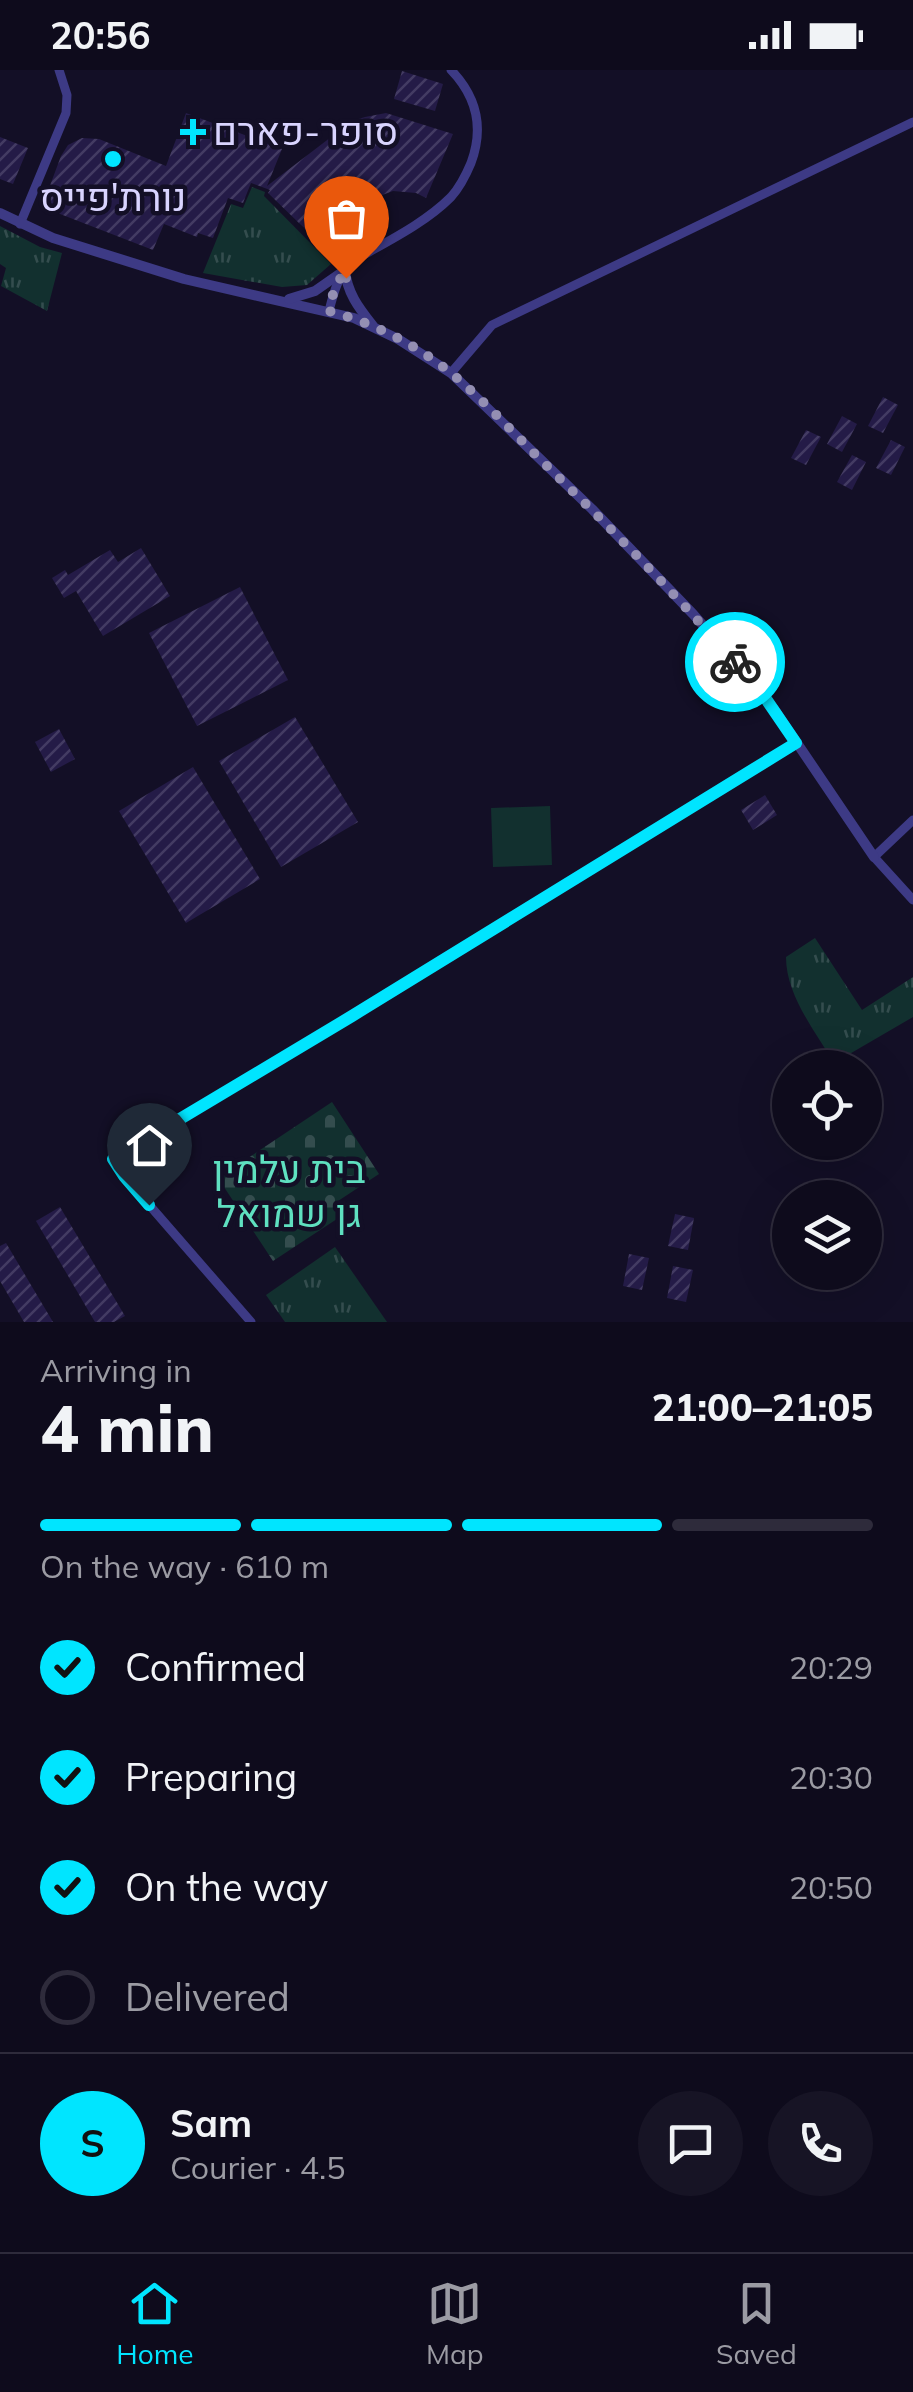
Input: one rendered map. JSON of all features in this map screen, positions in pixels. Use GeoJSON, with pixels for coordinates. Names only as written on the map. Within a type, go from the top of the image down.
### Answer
{"type":"FeatureCollection","features":[{"type":"Feature","properties":{"kind":"street"},"geometry":{"type":"LineString","coordinates":[[20,224],[66,113],[67,94],[59,70]]}},
{"type":"Feature","properties":{"kind":"street"},"geometry":{"type":"LineString","coordinates":[[278,300],[315,291],[436,210],[458,189],[478,138],[479,123],[466,88],[451,70]]}},
{"type":"Feature","properties":{"kind":"street"},"geometry":{"type":"LineString","coordinates":[[450,373],[492,325],[913,122]]}},
{"type":"Feature","properties":{"kind":"street"},"geometry":{"type":"LineString","coordinates":[[0,213],[52,238],[184,279],[329,311],[373,326],[450,373],[693,614],[762,693],[874,856],[913,900]]}},
{"type":"Feature","properties":{"kind":"street"},"geometry":{"type":"LineString","coordinates":[[329,311],[345,270]]}},
{"type":"Feature","properties":{"kind":"street"},"geometry":{"type":"LineString","coordinates":[[345,270],[351,296],[373,326]]}},
{"type":"Feature","properties":{"kind":"street"},"geometry":{"type":"LineString","coordinates":[[252,1322],[113,1159],[796,743]]}},
{"type":"Feature","properties":{"kind":"street"},"geometry":{"type":"LineString","coordinates":[[874,856],[913,820]]}},
{"type":"Feature","properties":{"kind":"green space"},"geometry":{"type":"Polygon","coordinates":[[[252,187],[265,192],[264,196],[331,264],[307,285],[282,287],[203,273],[231,204],[243,208],[252,187]]]}},
{"type":"Feature","properties":{"kind":"green space"},"geometry":{"type":"Polygon","coordinates":[[[0,226],[40,247],[62,253],[47,311],[1,286],[6,268],[0,264],[0,226]]]}},
{"type":"Feature","properties":{"kind":"green space"},"geometry":{"type":"Polygon","coordinates":[[[550,806],[552,865],[493,867],[491,808],[550,806]]]}},
{"type":"Feature","properties":{"kind":"green space"},"geometry":{"type":"Polygon","coordinates":[[[815,938],[862,1010],[913,977],[913,1017],[856,1050],[826,1050],[791,985],[786,957],[815,938]]]}},
{"type":"Feature","properties":{"kind":"green space","name":"בית עלמין גן שמואל"},"geometry":{"type":"Polygon","coordinates":[[[332,1102],[379,1174],[338,1201],[346,1213],[273,1261],[218,1178],[332,1102]]]}},
{"type":"Feature","properties":{"kind":"green space"},"geometry":{"type":"Polygon","coordinates":[[[335,1247],[387,1322],[285,1322],[266,1295],[335,1247]]]}},
{"type":"Feature","properties":{"kind":"building"},"geometry":{"type":"Polygon","coordinates":[[[402,71],[443,84],[435,111],[394,99],[402,71]]]}},
{"type":"Feature","properties":{"kind":"building"},"geometry":{"type":"Polygon","coordinates":[[[186,113],[282,149],[267,186],[352,121],[365,117],[386,113],[453,134],[426,198],[393,191],[369,200],[358,209],[368,218],[332,255],[268,193],[270,190],[251,183],[243,203],[228,198],[213,238],[198,233],[197,237],[164,224],[153,250],[42,207],[68,145],[82,138],[99,139],[166,166],[186,113]]]}},
{"type":"Feature","properties":{"kind":"building"},"geometry":{"type":"Polygon","coordinates":[[[0,137],[28,148],[13,184],[0,179],[0,137]]]}},
{"type":"Feature","properties":{"kind":"building"},"geometry":{"type":"Polygon","coordinates":[[[883,397],[898,405],[883,433],[868,426],[883,397]]]}},
{"type":"Feature","properties":{"kind":"building"},"geometry":{"type":"Polygon","coordinates":[[[842,416],[857,424],[842,452],[827,444],[842,416]]]}},
{"type":"Feature","properties":{"kind":"building"},"geometry":{"type":"Polygon","coordinates":[[[806,430],[821,437],[806,465],[791,458],[806,430]]]}},
{"type":"Feature","properties":{"kind":"building"},"geometry":{"type":"Polygon","coordinates":[[[891,440],[905,447],[891,475],[876,468],[891,440]]]}},
{"type":"Feature","properties":{"kind":"building"},"geometry":{"type":"Polygon","coordinates":[[[852,455],[866,462],[852,490],[837,482],[852,455]]]}},
{"type":"Feature","properties":{"kind":"building"},"geometry":{"type":"Polygon","coordinates":[[[141,548],[170,596],[103,636],[76,591],[64,598],[52,578],[65,570],[68,575],[110,550],[118,562],[141,548]]]}},
{"type":"Feature","properties":{"kind":"building"},"geometry":{"type":"Polygon","coordinates":[[[240,587],[288,680],[197,726],[149,633],[240,587]]]}},
{"type":"Feature","properties":{"kind":"building"},"geometry":{"type":"Polygon","coordinates":[[[295,717],[358,822],[281,867],[219,761],[295,717]]]}},
{"type":"Feature","properties":{"kind":"building"},"geometry":{"type":"Polygon","coordinates":[[[59,729],[75,759],[51,772],[35,742],[59,729]]]}},
{"type":"Feature","properties":{"kind":"building"},"geometry":{"type":"Polygon","coordinates":[[[193,767],[260,879],[186,923],[119,811],[193,767]]]}},
{"type":"Feature","properties":{"kind":"building"},"geometry":{"type":"Polygon","coordinates":[[[765,795],[777,815],[753,830],[741,810],[765,795]]]}},
{"type":"Feature","properties":{"kind":"building"},"geometry":{"type":"Polygon","coordinates":[[[60,1207],[125,1316],[114,1322],[95,1322],[36,1221],[60,1207]]]}},
{"type":"Feature","properties":{"kind":"building"},"geometry":{"type":"Polygon","coordinates":[[[675,1214],[694,1218],[688,1250],[668,1246],[675,1214]]]}},
{"type":"Feature","properties":{"kind":"building"},"geometry":{"type":"Polygon","coordinates":[[[6,1243],[53,1322],[24,1322],[0,1281],[0,1246],[6,1243]]]}},
{"type":"Feature","properties":{"kind":"building"},"geometry":{"type":"Polygon","coordinates":[[[629,1254],[649,1258],[642,1290],[623,1286],[629,1254]]]}},
{"type":"Feature","properties":{"kind":"building"},"geometry":{"type":"Polygon","coordinates":[[[673,1266],[693,1270],[686,1302],[667,1298],[673,1266]]]}},
{"type":"Feature","properties":{"kind":"way so far"},"geometry":{"type":"LineString","coordinates":[[346,278],[345,270],[329,311],[373,326],[450,373],[592,510],[735,662]]}},
{"type":"Feature","properties":{"kind":"place","name":"סופר-פארם"},"geometry":{"type":"Point","coordinates":[193,132]}},
{"type":"Feature","properties":{"kind":"place","name":"נורת'פייס"},"geometry":{"type":"Point","coordinates":[113,159]}},
{"type":"Feature","properties":{"kind":"route"},"geometry":{"type":"LineString","coordinates":[[149,1205],[113,1159],[796,743],[735,662]]}}]}
